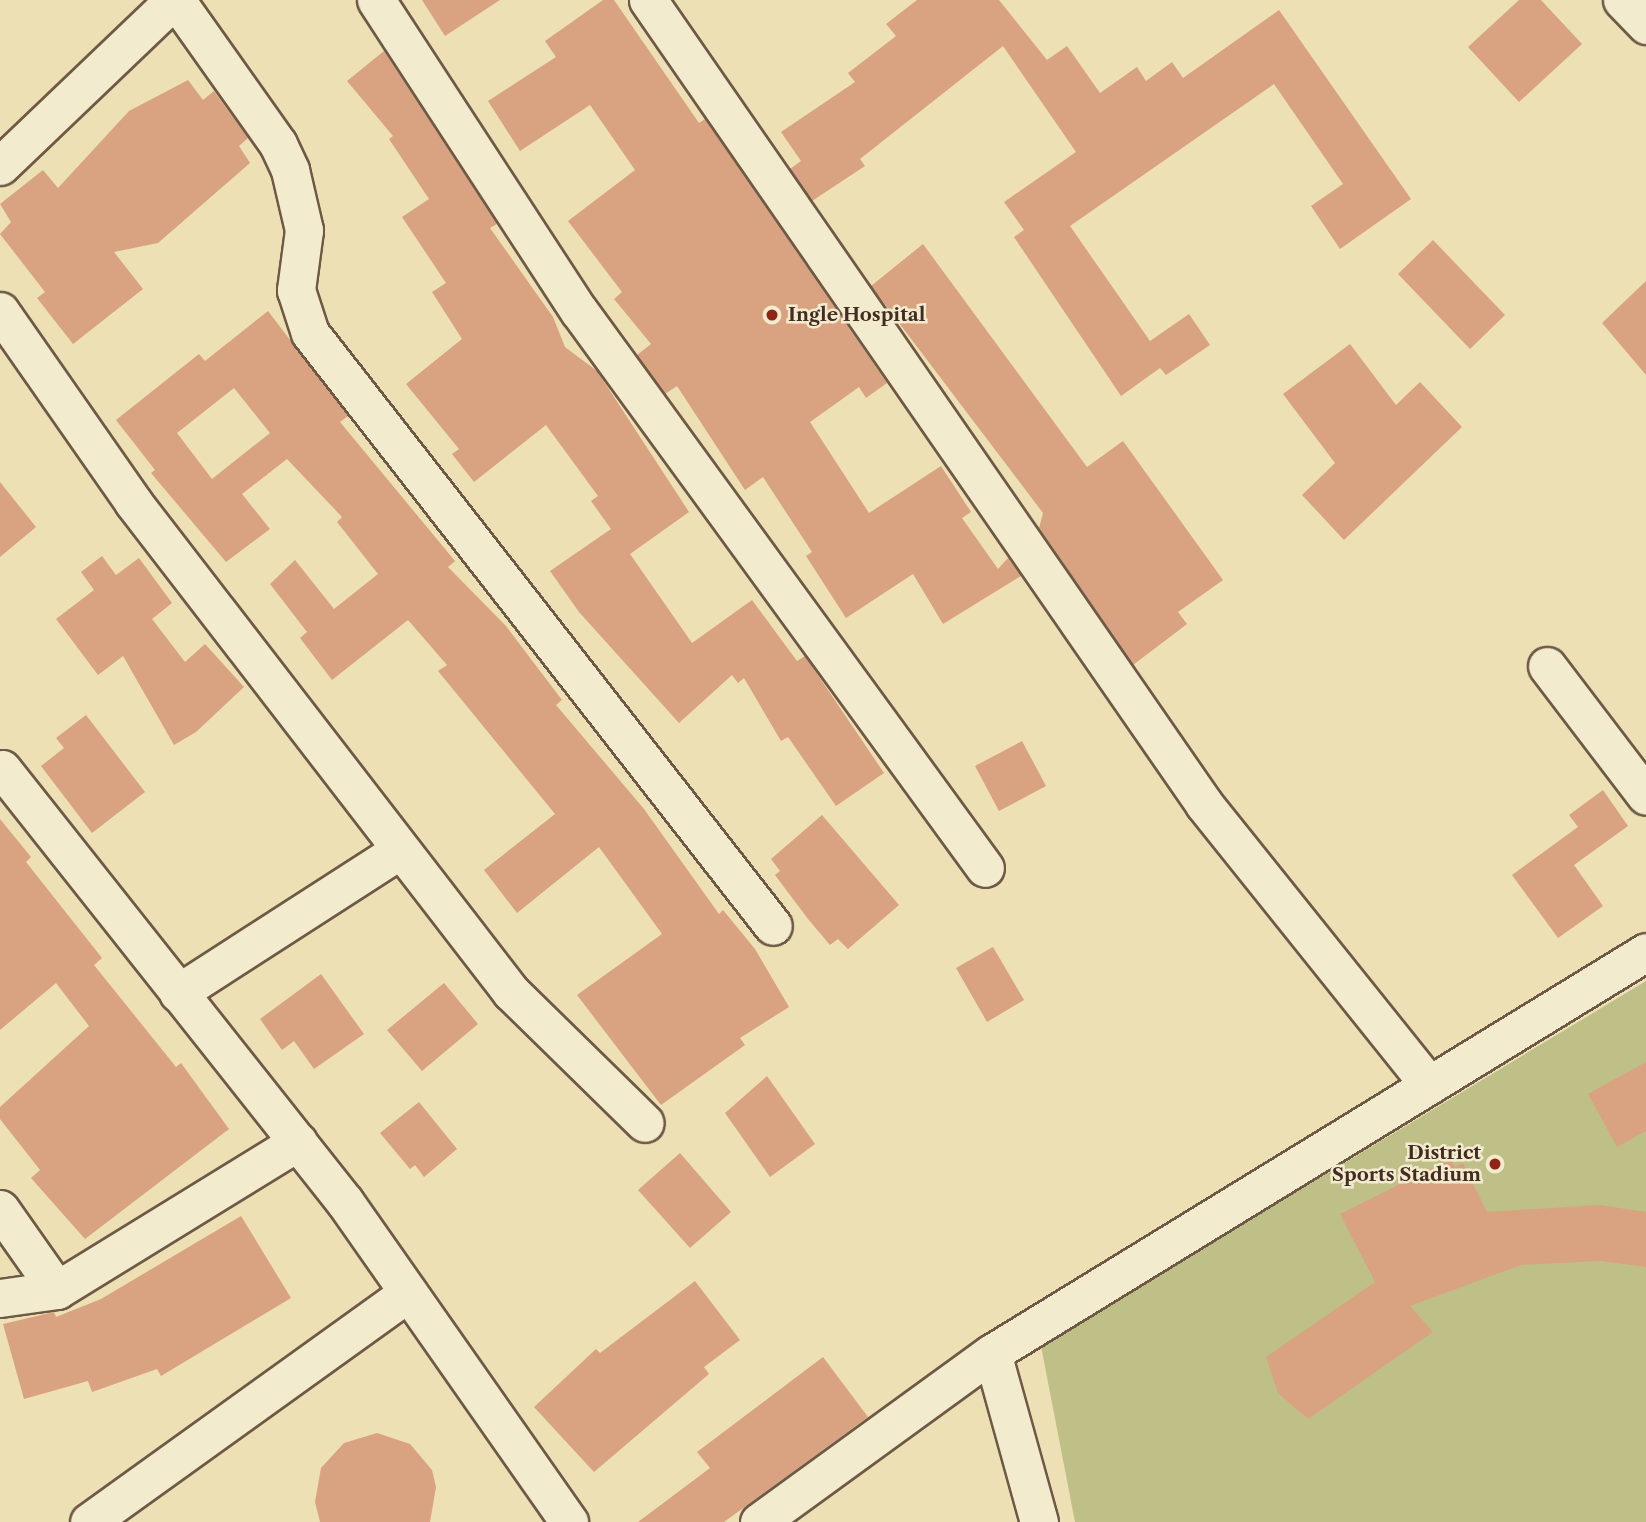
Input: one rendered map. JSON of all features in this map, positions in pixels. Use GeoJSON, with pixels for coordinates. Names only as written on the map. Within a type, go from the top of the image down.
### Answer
{"type":"FeatureCollection","features":[{"type":"Feature","properties":{"kind":"street"},"geometry":{"type":"LineString","coordinates":[[0,166],[175,0],[278,144],[290,170],[304,230],[296,290],[310,333],[773,926]]}},
{"type":"Feature","properties":{"kind":"street"},"geometry":{"type":"LineString","coordinates":[[376,0],[579,311],[985,867]]}},
{"type":"Feature","properties":{"kind":"street"},"geometry":{"type":"LineString","coordinates":[[648,0],[1204,804],[1429,1085]]}},
{"type":"Feature","properties":{"kind":"street"},"geometry":{"type":"LineString","coordinates":[[1622,0],[1646,25]]}},
{"type":"Feature","properties":{"kind":"street"},"geometry":{"type":"LineString","coordinates":[[0,310],[134,502],[511,992],[645,1123]]}},
{"type":"Feature","properties":{"kind":"street"},"geometry":{"type":"LineString","coordinates":[[1547,666],[1646,796]]}},
{"type":"Feature","properties":{"kind":"street"},"geometry":{"type":"LineString","coordinates":[[1,769],[298,1142],[569,1522]]}},
{"type":"Feature","properties":{"kind":"street"},"geometry":{"type":"LineString","coordinates":[[178,993],[400,850]]}},
{"type":"Feature","properties":{"kind":"street"},"geometry":{"type":"LineString","coordinates":[[759,1522],[992,1353],[1646,952]]}},
{"type":"Feature","properties":{"kind":"street"},"geometry":{"type":"LineString","coordinates":[[0,1298],[57,1290],[298,1142]]}},
{"type":"Feature","properties":{"kind":"street"},"geometry":{"type":"LineString","coordinates":[[0,1209],[57,1290]]}},
{"type":"Feature","properties":{"kind":"street"},"geometry":{"type":"LineString","coordinates":[[89,1522],[408,1293]]}},
{"type":"Feature","properties":{"kind":"street"},"geometry":{"type":"LineString","coordinates":[[992,1353],[1039,1522]]}},
{"type":"Feature","properties":{"kind":"green space","name":"District Sports Stadium"},"geometry":{"type":"Polygon","coordinates":[[[1646,981],[1646,1522],[1075,1522],[1041,1346],[1646,981]]]}},
{"type":"Feature","properties":{"kind":"building"},"geometry":{"type":"Polygon","coordinates":[[[422,0],[500,0],[445,36],[422,0]]]}},
{"type":"Feature","properties":{"kind":"building"},"geometry":{"type":"Polygon","coordinates":[[[603,0],[614,0],[699,123],[705,119],[887,383],[866,398],[859,387],[810,422],[869,513],[941,466],[971,512],[962,518],[998,569],[1008,558],[1021,576],[943,624],[913,574],[846,618],[806,556],[812,552],[763,477],[745,490],[677,386],[665,394],[637,355],[651,344],[614,299],[622,292],[568,221],[635,170],[590,105],[520,151],[488,101],[556,57],[545,41],[603,0]]]}},
{"type":"Feature","properties":{"kind":"building"},"geometry":{"type":"Polygon","coordinates":[[[917,0],[999,0],[1047,60],[1067,46],[1100,93],[1137,67],[1146,81],[1172,62],[1183,78],[1279,10],[1411,199],[1340,249],[1311,206],[1343,184],[1274,84],[1070,226],[1150,341],[1189,314],[1210,345],[1166,375],[1160,368],[1121,396],[1014,237],[1024,230],[1004,202],[1076,152],[1003,46],[860,159],[865,166],[812,201],[790,169],[801,161],[781,132],[855,82],[848,73],[896,36],[886,24],[917,0]]]}},
{"type":"Feature","properties":{"kind":"building"},"geometry":{"type":"Polygon","coordinates":[[[1519,0],[1541,0],[1582,44],[1519,102],[1468,47],[1519,0]]]}},
{"type":"Feature","properties":{"kind":"building"},"geometry":{"type":"Polygon","coordinates":[[[384,51],[497,224],[490,228],[553,317],[565,347],[597,371],[689,512],[630,554],[692,643],[752,600],[797,661],[805,656],[884,773],[836,806],[788,737],[781,741],[744,678],[738,683],[732,675],[679,723],[579,612],[550,571],[611,529],[591,501],[598,496],[546,425],[474,482],[452,454],[459,449],[406,384],[462,339],[432,292],[446,283],[402,217],[429,199],[389,139],[393,136],[347,81],[384,51]]]}},
{"type":"Feature","properties":{"kind":"building"},"geometry":{"type":"Polygon","coordinates":[[[188,80],[203,100],[214,91],[248,138],[239,146],[250,163],[158,243],[114,252],[143,289],[73,344],[37,298],[45,292],[0,234],[11,222],[0,204],[43,170],[58,188],[129,111],[188,80]]]}},
{"type":"Feature","properties":{"kind":"building"},"geometry":{"type":"Polygon","coordinates":[[[1433,240],[1505,315],[1470,349],[1398,274],[1433,240]]]}},
{"type":"Feature","properties":{"kind":"building"},"geometry":{"type":"Polygon","coordinates":[[[923,244],[1087,467],[1123,441],[1223,580],[1178,612],[1187,624],[1133,665],[1039,528],[1043,513],[871,286],[923,244]]]}},
{"type":"Feature","properties":{"kind":"building"},"geometry":{"type":"Polygon","coordinates":[[[1646,281],[1646,375],[1602,323],[1646,281]]]}},
{"type":"Feature","properties":{"kind":"building"},"geometry":{"type":"Polygon","coordinates":[[[268,311],[348,416],[340,422],[455,561],[448,567],[506,626],[562,700],[556,705],[644,809],[719,914],[723,910],[755,949],[789,1007],[740,1038],[745,1045],[661,1105],[577,995],[662,934],[599,847],[517,913],[484,870],[555,814],[438,671],[447,665],[408,620],[332,680],[300,638],[307,632],[270,584],[295,560],[334,609],[378,574],[337,522],[342,517],[287,459],[242,494],[270,529],[226,562],[151,473],[155,470],[116,420],[199,354],[205,361],[268,311]],[[234,388],[177,433],[212,479],[270,433],[234,388]]]}},
{"type":"Feature","properties":{"kind":"building"},"geometry":{"type":"Polygon","coordinates":[[[1350,344],[1396,405],[1420,382],[1462,427],[1344,540],[1302,495],[1335,463],[1283,394],[1350,344]]]}},
{"type":"Feature","properties":{"kind":"building"},"geometry":{"type":"Polygon","coordinates":[[[0,482],[36,527],[0,557],[0,482]]]}},
{"type":"Feature","properties":{"kind":"building"},"geometry":{"type":"Polygon","coordinates":[[[102,556],[116,575],[139,558],[172,603],[152,619],[185,662],[205,644],[244,687],[196,732],[174,745],[123,656],[98,675],[56,619],[94,590],[81,572],[102,556]]]}},
{"type":"Feature","properties":{"kind":"building"},"geometry":{"type":"Polygon","coordinates":[[[86,715],[145,792],[92,833],[41,766],[64,748],[56,738],[86,715]]]}},
{"type":"Feature","properties":{"kind":"building"},"geometry":{"type":"Polygon","coordinates":[[[1022,741],[1046,786],[999,811],[975,766],[1022,741]]]}},
{"type":"Feature","properties":{"kind":"building"},"geometry":{"type":"Polygon","coordinates":[[[1603,790],[1628,826],[1574,865],[1603,906],[1558,938],[1512,875],[1578,827],[1569,815],[1603,790]]]}},
{"type":"Feature","properties":{"kind":"building"},"geometry":{"type":"Polygon","coordinates":[[[822,815],[899,905],[848,949],[838,939],[830,945],[775,875],[780,871],[771,859],[822,815]]]}},
{"type":"Feature","properties":{"kind":"building"},"geometry":{"type":"Polygon","coordinates":[[[0,819],[31,857],[26,862],[102,958],[94,965],[176,1067],[181,1063],[229,1129],[85,1239],[31,1178],[40,1170],[0,1119],[0,1107],[89,1026],[56,983],[0,1030],[0,819]]]}},
{"type":"Feature","properties":{"kind":"building"},"geometry":{"type":"Polygon","coordinates":[[[993,947],[1024,1000],[987,1022],[956,968],[993,947]]]}},
{"type":"Feature","properties":{"kind":"building"},"geometry":{"type":"Polygon","coordinates":[[[321,974],[364,1034],[314,1069],[294,1041],[282,1050],[260,1019],[321,974]]]}},
{"type":"Feature","properties":{"kind":"building"},"geometry":{"type":"Polygon","coordinates":[[[444,983],[478,1024],[422,1071],[387,1030],[444,983]]]}},
{"type":"Feature","properties":{"kind":"building"},"geometry":{"type":"Polygon","coordinates":[[[1646,1062],[1646,1131],[1617,1147],[1588,1094],[1646,1062]]]}},
{"type":"Feature","properties":{"kind":"building"},"geometry":{"type":"Polygon","coordinates":[[[767,1076],[815,1144],[770,1177],[725,1113],[767,1076]]]}},
{"type":"Feature","properties":{"kind":"building"},"geometry":{"type":"Polygon","coordinates":[[[419,1102],[457,1149],[424,1177],[415,1165],[410,1169],[380,1133],[419,1102]]]}},
{"type":"Feature","properties":{"kind":"building"},"geometry":{"type":"Polygon","coordinates":[[[680,1153],[731,1212],[690,1248],[638,1190],[680,1153]]]}},
{"type":"Feature","properties":{"kind":"building"},"geometry":{"type":"Polygon","coordinates":[[[1450,1159],[1455,1167],[1463,1163],[1487,1212],[1600,1205],[1646,1212],[1646,1267],[1601,1261],[1521,1265],[1410,1306],[1433,1332],[1308,1419],[1278,1393],[1266,1357],[1375,1282],[1340,1214],[1450,1159]]]}},
{"type":"Feature","properties":{"kind":"building"},"geometry":{"type":"Polygon","coordinates":[[[241,1216],[291,1298],[161,1376],[157,1369],[92,1392],[88,1381],[24,1399],[3,1324],[54,1312],[56,1317],[101,1299],[241,1216]]]}},
{"type":"Feature","properties":{"kind":"building"},"geometry":{"type":"Polygon","coordinates":[[[695,1281],[740,1340],[704,1367],[709,1374],[594,1472],[534,1407],[596,1349],[600,1353],[695,1281]]]}},
{"type":"Feature","properties":{"kind":"building"},"geometry":{"type":"Polygon","coordinates":[[[823,1357],[868,1417],[724,1522],[638,1522],[710,1468],[697,1452],[823,1357]]]}},
{"type":"Feature","properties":{"kind":"building"},"geometry":{"type":"Polygon","coordinates":[[[377,1433],[410,1444],[432,1470],[436,1487],[430,1522],[320,1522],[315,1502],[321,1468],[344,1443],[377,1433]]]}},
{"type":"Feature","properties":{"kind":"place","name":"Ingle Hospital"},"geometry":{"type":"Point","coordinates":[772,315]}},
{"type":"Feature","properties":{"kind":"place","name":"District Sports Stadium"},"geometry":{"type":"Point","coordinates":[1495,1164]}}]}
